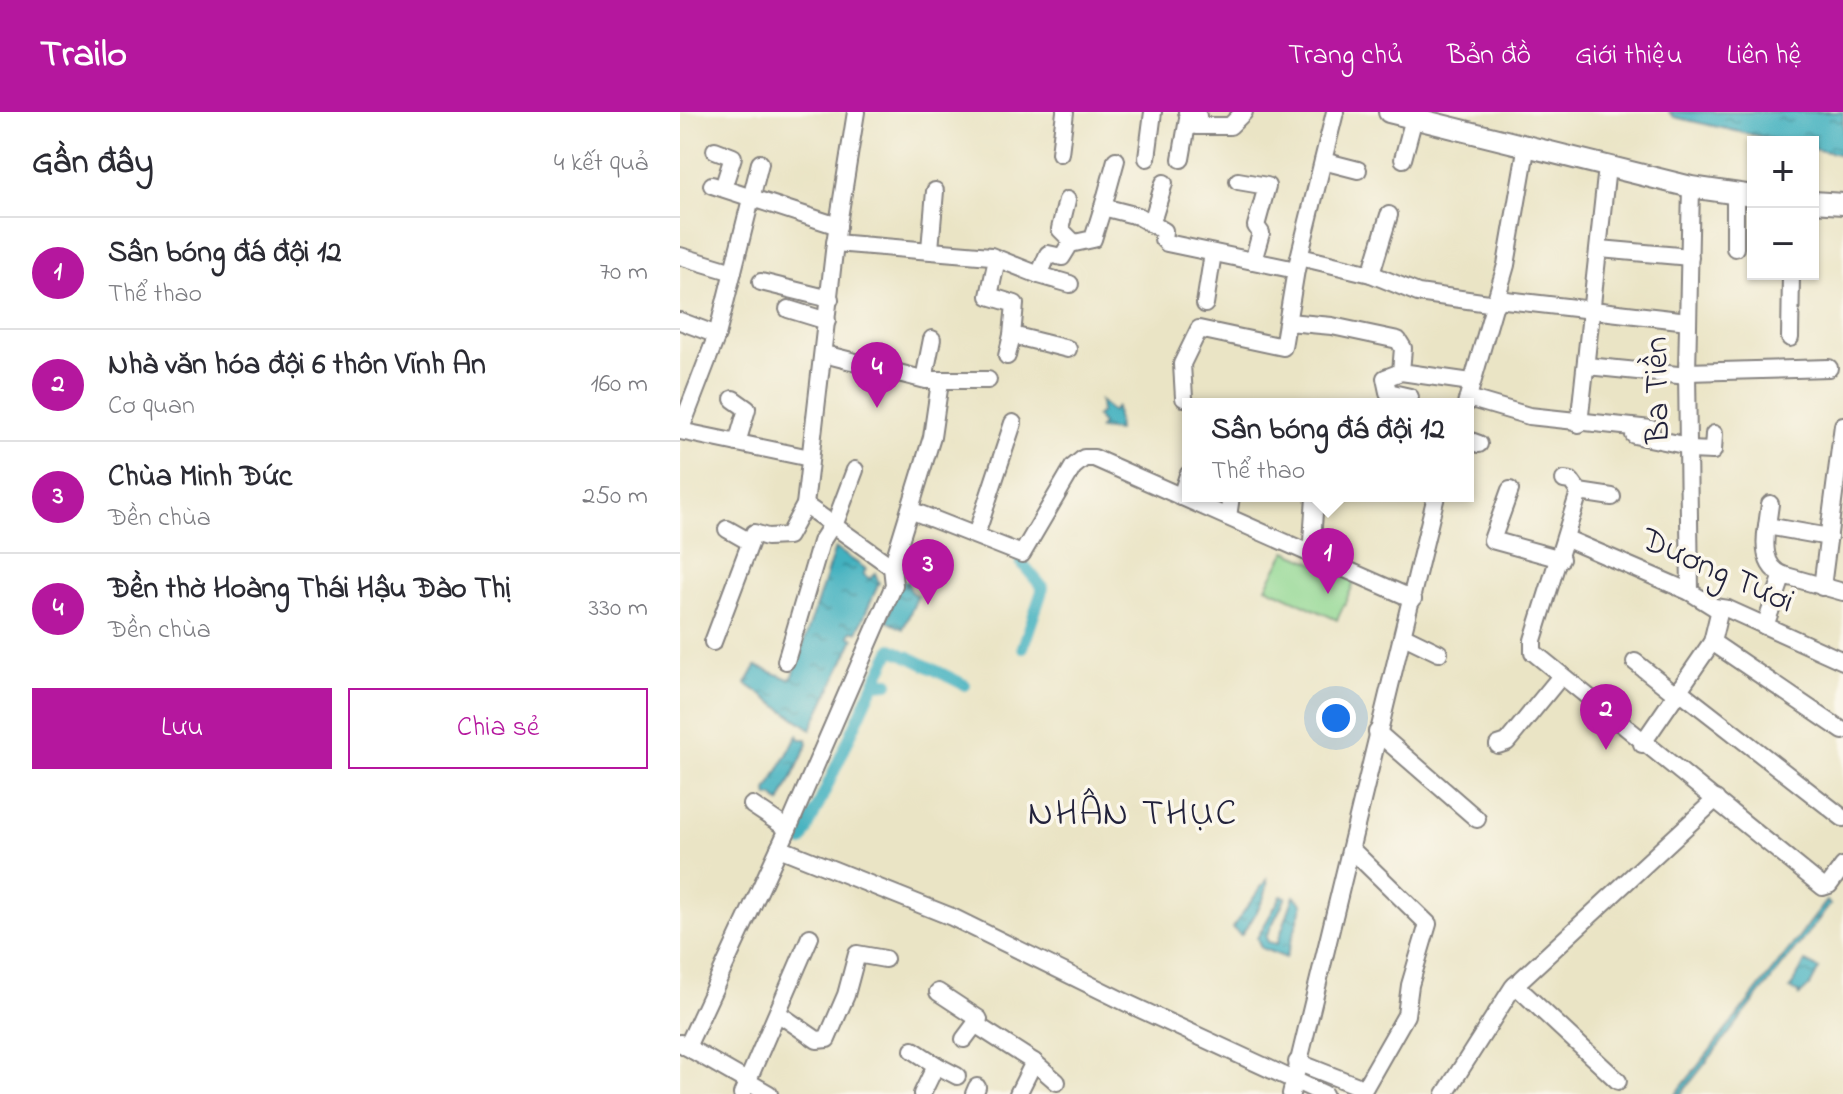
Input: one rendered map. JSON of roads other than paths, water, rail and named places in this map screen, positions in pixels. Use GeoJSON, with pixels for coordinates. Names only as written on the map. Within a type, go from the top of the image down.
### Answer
{"type":"FeatureCollection","features":[{"type":"Feature","properties":{"kind":"main road"},"geometry":{"type":"LineString","coordinates":[[1389,112],[1691,187],[1744,196]]}},
{"type":"Feature","properties":{"kind":"main road"},"geometry":{"type":"LineString","coordinates":[[1819,202],[1843,204]]}},
{"type":"Feature","properties":{"kind":"street"},"geometry":{"type":"LineString","coordinates":[[713,642],[754,533],[767,537],[788,536],[805,505],[836,234],[856,112]]}},
{"type":"Feature","properties":{"kind":"street"},"geometry":{"type":"LineString","coordinates":[[1060,153],[1065,112]]}},
{"type":"Feature","properties":{"kind":"street"},"geometry":{"type":"LineString","coordinates":[[1147,158],[1153,112]]}},
{"type":"Feature","properties":{"kind":"street"},"geometry":{"type":"LineString","coordinates":[[1181,159],[1188,113],[1198,116],[1196,126],[1230,126],[1244,112]]}},
{"type":"Feature","properties":{"kind":"street"},"geometry":{"type":"LineString","coordinates":[[1184,398],[1182,364],[1199,329],[1283,347],[1298,264],[1335,112]]}},
{"type":"Feature","properties":{"kind":"street"},"geometry":{"type":"LineString","coordinates":[[1403,159],[1414,118]]}},
{"type":"Feature","properties":{"kind":"street"},"geometry":{"type":"LineString","coordinates":[[1468,395],[1497,302],[1527,144]]}},
{"type":"Feature","properties":{"kind":"street"},"geometry":{"type":"LineString","coordinates":[[715,150],[733,157],[718,186],[836,234],[997,259],[1070,284]]}},
{"type":"Feature","properties":{"kind":"street"},"geometry":{"type":"LineString","coordinates":[[1039,275],[1048,254],[1062,257],[1073,242],[1093,239],[1116,160]]}},
{"type":"Feature","properties":{"kind":"street"},"geometry":{"type":"LineString","coordinates":[[1323,161],[1358,170]]}},
{"type":"Feature","properties":{"kind":"street"},"geometry":{"type":"LineString","coordinates":[[760,163],[717,335],[680,431],[810,458]]}},
{"type":"Feature","properties":{"kind":"street"},"geometry":{"type":"LineString","coordinates":[[1579,424],[1607,167]]}},
{"type":"Feature","properties":{"kind":"street"},"geometry":{"type":"LineString","coordinates":[[1238,181],[1267,186],[1256,226],[1261,233],[1253,261]]}},
{"type":"Feature","properties":{"kind":"street"},"geometry":{"type":"LineString","coordinates":[[1152,222],[1164,183]]}},
{"type":"Feature","properties":{"kind":"street","name":"Ba Tiền"},"geometry":{"type":"LineString","coordinates":[[1690,592],[1688,321],[1691,187]]}},
{"type":"Feature","properties":{"kind":"street"},"geometry":{"type":"LineString","coordinates":[[930,249],[935,191]]}},
{"type":"Feature","properties":{"kind":"street"},"geometry":{"type":"LineString","coordinates":[[1735,248],[1744,196]]}},
{"type":"Feature","properties":{"kind":"street"},"geometry":{"type":"LineString","coordinates":[[1067,200],[1060,229],[1073,242]]}},
{"type":"Feature","properties":{"kind":"street"},"geometry":{"type":"LineString","coordinates":[[1103,207],[1152,222],[1164,231],[1163,239],[1167,243],[1253,261],[1371,274],[1418,293],[1688,321]]}},
{"type":"Feature","properties":{"kind":"street"},"geometry":{"type":"LineString","coordinates":[[1371,274],[1389,215]]}},
{"type":"Feature","properties":{"kind":"street"},"geometry":{"type":"LineString","coordinates":[[1600,249],[1690,257]]}},
{"type":"Feature","properties":{"kind":"street"},"geometry":{"type":"LineString","coordinates":[[1205,304],[1213,253]]}},
{"type":"Feature","properties":{"kind":"street"},"geometry":{"type":"LineString","coordinates":[[680,256],[733,272]]}},
{"type":"Feature","properties":{"kind":"street"},"geometry":{"type":"LineString","coordinates":[[997,259],[989,296],[1015,304],[1007,356]]}},
{"type":"Feature","properties":{"kind":"street"},"geometry":{"type":"LineString","coordinates":[[1790,338],[1791,280]]}},
{"type":"Feature","properties":{"kind":"street"},"geometry":{"type":"LineString","coordinates":[[761,282],[830,299]]}},
{"type":"Feature","properties":{"kind":"street"},"geometry":{"type":"LineString","coordinates":[[788,309],[827,321]]}},
{"type":"Feature","properties":{"kind":"street"},"geometry":{"type":"LineString","coordinates":[[680,321],[717,335]]}},
{"type":"Feature","properties":{"kind":"street"},"geometry":{"type":"LineString","coordinates":[[1288,322],[1332,326],[1398,340],[1403,348],[1401,372]]}},
{"type":"Feature","properties":{"kind":"street"},"geometry":{"type":"LineString","coordinates":[[1012,335],[1068,349]]}},
{"type":"Feature","properties":{"kind":"street"},"geometry":{"type":"LineString","coordinates":[[769,1094],[745,1087],[684,1045],[788,829],[894,585],[892,567],[932,437],[932,339]]}},
{"type":"Feature","properties":{"kind":"street"},"geometry":{"type":"LineString","coordinates":[[879,368],[883,350]]}},
{"type":"Feature","properties":{"kind":"street"},"geometry":{"type":"LineString","coordinates":[[824,354],[932,380],[988,380]]}},
{"type":"Feature","properties":{"kind":"street"},"geometry":{"type":"LineString","coordinates":[[1587,366],[1688,374],[1829,368]]}},
{"type":"Feature","properties":{"kind":"street"},"geometry":{"type":"LineString","coordinates":[[1410,397],[1388,392],[1385,378],[1401,372],[1514,413],[1579,424],[1651,429]]}},
{"type":"Feature","properties":{"kind":"street"},"geometry":{"type":"LineString","coordinates":[[733,399],[747,409],[737,443]]}},
{"type":"Feature","properties":{"kind":"street"},"geometry":{"type":"LineString","coordinates":[[976,535],[1013,423]]}},
{"type":"Feature","properties":{"kind":"street"},"geometry":{"type":"LineString","coordinates":[[1822,587],[1843,425]]}},
{"type":"Feature","properties":{"kind":"street"},"geometry":{"type":"LineString","coordinates":[[1601,430],[1713,451],[1714,434]]}},
{"type":"Feature","properties":{"kind":"street"},"geometry":{"type":"LineString","coordinates":[[910,510],[1022,554],[1073,467],[1084,458],[1099,460],[1181,497],[1182,494]]}},
{"type":"Feature","properties":{"kind":"street"},"geometry":{"type":"LineString","coordinates":[[786,661],[821,542],[833,526],[855,470]]}},
{"type":"Feature","properties":{"kind":"street"},"geometry":{"type":"LineString","coordinates":[[1564,480],[1571,481],[1579,492],[1612,497]]}},
{"type":"Feature","properties":{"kind":"street"},"geometry":{"type":"LineString","coordinates":[[1510,490],[1492,540],[1561,559]]}},
{"type":"Feature","properties":{"kind":"street"},"geometry":{"type":"LineString","coordinates":[[1579,492],[1532,647],[1535,654],[1642,744],[1716,799],[1823,887],[1829,885],[1843,866]]}},
{"type":"Feature","properties":{"kind":"street"},"geometry":{"type":"LineString","coordinates":[[1193,502],[1311,557],[1413,599]]}},
{"type":"Feature","properties":{"kind":"street"},"geometry":{"type":"LineString","coordinates":[[1228,517],[1230,502]]}},
{"type":"Feature","properties":{"kind":"street"},"geometry":{"type":"LineString","coordinates":[[1311,557],[1315,502]]}},
{"type":"Feature","properties":{"kind":"street"},"geometry":{"type":"LineString","coordinates":[[1292,1087],[1435,502]]}},
{"type":"Feature","properties":{"kind":"street"},"geometry":{"type":"LineString","coordinates":[[1770,504],[1768,558],[1773,569],[1783,575],[1843,592]]}},
{"type":"Feature","properties":{"kind":"street"},"geometry":{"type":"LineString","coordinates":[[805,505],[892,567]]}},
{"type":"Feature","properties":{"kind":"street"},"geometry":{"type":"LineString","coordinates":[[1767,526],[1829,537]]}},
{"type":"Feature","properties":{"kind":"street"},"geometry":{"type":"LineString","coordinates":[[727,529],[750,542]]}},
{"type":"Feature","properties":{"kind":"street","name":"Dương Tươi"},"geometry":{"type":"LineString","coordinates":[[1567,539],[1843,661]]}},
{"type":"Feature","properties":{"kind":"street"},"geometry":{"type":"LineString","coordinates":[[1765,626],[1783,575]]}},
{"type":"Feature","properties":{"kind":"street"},"geometry":{"type":"LineString","coordinates":[[1642,744],[1712,642],[1720,609]]}},
{"type":"Feature","properties":{"kind":"street"},"geometry":{"type":"LineString","coordinates":[[1404,636],[1439,653]]}},
{"type":"Feature","properties":{"kind":"street"},"geometry":{"type":"LineString","coordinates":[[1712,642],[1843,731]]}},
{"type":"Feature","properties":{"kind":"street"},"geometry":{"type":"LineString","coordinates":[[1635,662],[1843,818]]}},
{"type":"Feature","properties":{"kind":"street"},"geometry":{"type":"LineString","coordinates":[[1498,745],[1507,742],[1561,676]]}},
{"type":"Feature","properties":{"kind":"street"},"geometry":{"type":"LineString","coordinates":[[1377,732],[1477,819]]}},
{"type":"Feature","properties":{"kind":"street"},"geometry":{"type":"LineString","coordinates":[[1445,1094],[1515,985],[1716,799]]}},
{"type":"Feature","properties":{"kind":"street"},"geometry":{"type":"LineString","coordinates":[[752,805],[788,829]]}},
{"type":"Feature","properties":{"kind":"street"},"geometry":{"type":"LineString","coordinates":[[779,848],[952,917],[1292,1087],[1324,1094]]}},
{"type":"Feature","properties":{"kind":"street"},"geometry":{"type":"LineString","coordinates":[[1297,1062],[1362,1091],[1406,1015],[1410,985],[1428,924],[1351,849]]}},
{"type":"Feature","properties":{"kind":"street"},"geometry":{"type":"LineString","coordinates":[[745,1087],[810,937]]}},
{"type":"Feature","properties":{"kind":"street"},"geometry":{"type":"LineString","coordinates":[[779,1014],[817,1040],[827,1039],[846,995],[857,954],[885,959]]}},
{"type":"Feature","properties":{"kind":"street"},"geometry":{"type":"LineString","coordinates":[[1515,985],[1618,1081]]}},
{"type":"Feature","properties":{"kind":"street"},"geometry":{"type":"LineString","coordinates":[[938,992],[979,1019],[964,1039]]}},
{"type":"Feature","properties":{"kind":"street"},"geometry":{"type":"LineString","coordinates":[[975,1024],[1034,1062],[1057,1082]]}},
{"type":"Feature","properties":{"kind":"street"},"geometry":{"type":"LineString","coordinates":[[913,1050],[957,1076]]}},
{"type":"Feature","properties":{"kind":"street"},"geometry":{"type":"LineString","coordinates":[[1018,1094],[1034,1062]]}},
{"type":"Feature","properties":{"kind":"street"},"geometry":{"type":"LineString","coordinates":[[922,1094],[936,1065]]}},
{"type":"Feature","properties":{"kind":"water"},"geometry":{"type":"Polygon","coordinates":[[[1669,112],[1843,112],[1843,155],[1819,150],[1819,136],[1758,136],[1674,117],[1669,112]]]}},
{"type":"Feature","properties":{"kind":"water"},"geometry":{"type":"Polygon","coordinates":[[[1100,401],[1112,412],[1116,407],[1118,431],[1099,429],[1102,424],[1096,416],[1101,412],[1100,401]]]}},
{"type":"Feature","properties":{"kind":"water"},"geometry":{"type":"Polygon","coordinates":[[[835,548],[866,569],[863,574],[870,579],[875,573],[879,583],[857,632],[852,630],[849,636],[854,639],[811,729],[746,684],[756,666],[789,679],[793,676],[835,548]]]}},
{"type":"Feature","properties":{"kind":"water"},"geometry":{"type":"Polygon","coordinates":[[[900,579],[906,582],[905,588],[908,582],[911,592],[918,596],[903,629],[887,621],[900,579]]]}},
{"type":"Feature","properties":{"kind":"water"},"geometry":{"type":"Polygon","coordinates":[[[798,735],[800,739],[807,739],[808,744],[780,803],[773,796],[768,797],[767,791],[798,735]]]}},
{"type":"Feature","properties":{"kind":"water"},"geometry":{"type":"Polygon","coordinates":[[[1267,879],[1263,899],[1241,935],[1232,928],[1267,879]]]}},
{"type":"Feature","properties":{"kind":"water"},"geometry":{"type":"Polygon","coordinates":[[[1281,896],[1286,897],[1266,937],[1268,942],[1277,944],[1294,896],[1303,904],[1286,958],[1261,948],[1257,938],[1281,896]]]}},
{"type":"Feature","properties":{"kind":"water"},"geometry":{"type":"Polygon","coordinates":[[[1827,901],[1830,905],[1681,1094],[1676,1094],[1827,901]]]}},
{"type":"Feature","properties":{"kind":"water"},"geometry":{"type":"Polygon","coordinates":[[[1805,962],[1819,969],[1810,986],[1798,997],[1800,993],[1790,989],[1805,962]]]}},
{"type":"Feature","properties":{"kind":"waterway"},"geometry":{"type":"LineString","coordinates":[[1021,562],[1043,588],[1023,647]]}},
{"type":"Feature","properties":{"kind":"waterway"},"geometry":{"type":"LineString","coordinates":[[874,684],[892,649],[902,654]]}},
{"type":"Feature","properties":{"kind":"waterway"},"geometry":{"type":"LineString","coordinates":[[907,656],[965,685]]}},
{"type":"Feature","properties":{"kind":"waterway"},"geometry":{"type":"LineString","coordinates":[[802,841],[874,684],[888,683]]}},
{"type":"Feature","properties":{"kind":"place","name":"Đền thờ Hoàng Thái Hậu Đào Thị"},"geometry":{"type":"Point","coordinates":[877,408]}},
{"type":"Feature","properties":{"kind":"place","name":"Sân bóng đá đội 12"},"geometry":{"type":"Point","coordinates":[1328,594]}},
{"type":"Feature","properties":{"kind":"place","name":"Chùa Minh Đức"},"geometry":{"type":"Point","coordinates":[928,605]}},
{"type":"Feature","properties":{"kind":"place","name":"Nhà văn hóa đội 6 thôn Vĩnh An"},"geometry":{"type":"Point","coordinates":[1606,750]}},
{"type":"Feature","properties":{"kind":"district","name":"NHÂN THỤC"},"geometry":{"type":"Point","coordinates":[1133,815]}}]}
